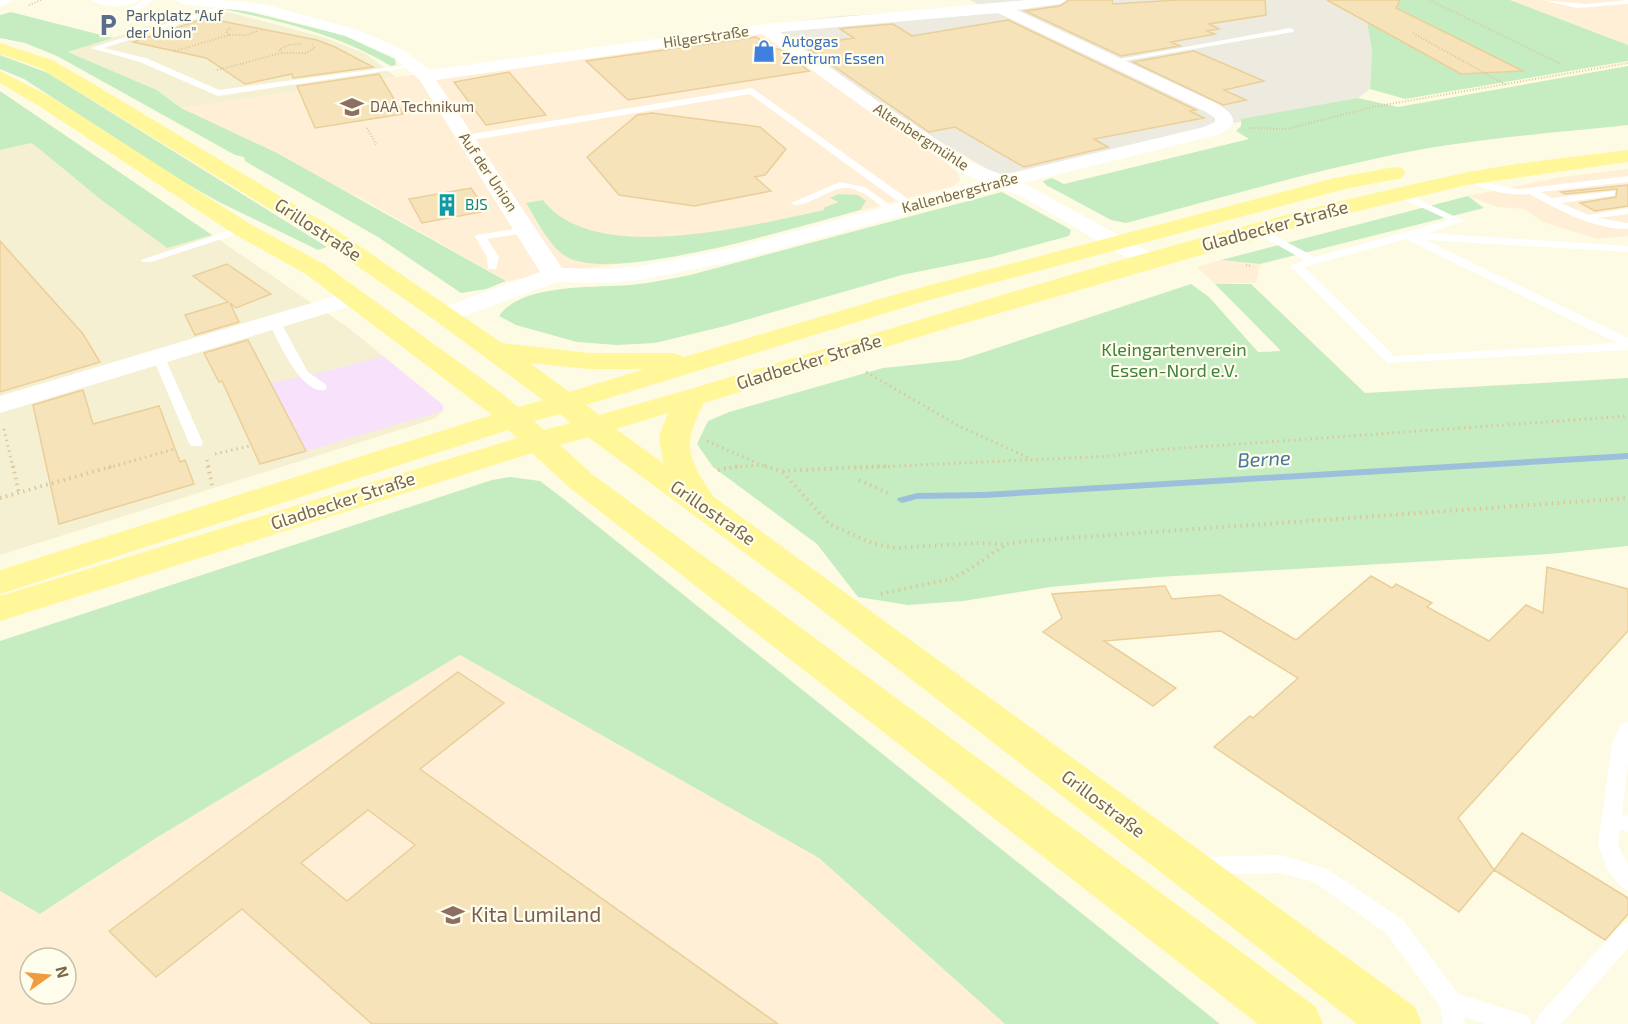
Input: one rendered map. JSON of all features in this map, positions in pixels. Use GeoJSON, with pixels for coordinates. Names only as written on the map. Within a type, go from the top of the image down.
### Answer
{"type":"FeatureCollection","features":[{"type":"Feature","properties":{"kind":"main road","name":"Grillostraße"},"geometry":{"type":"LineString","coordinates":[[0,48],[46,64],[322,231],[494,350],[630,455],[706,488],[1184,866],[1397,1024]]}},
{"type":"Feature","properties":{"kind":"main road","name":"Grillostraße"},"geometry":{"type":"LineString","coordinates":[[0,76],[46,102],[242,229],[315,269],[355,297],[486,395],[581,481],[1298,1024]]}},
{"type":"Feature","properties":{"kind":"main road","name":"Gladbecker Straße"},"geometry":{"type":"LineString","coordinates":[[1537,148],[1628,152]]}},
{"type":"Feature","properties":{"kind":"main road","name":"Gladbecker Straße"},"geometry":{"type":"LineString","coordinates":[[0,609],[459,465],[1256,230],[1467,179],[1628,152]]}},
{"type":"Feature","properties":{"kind":"main road"},"geometry":{"type":"LineString","coordinates":[[1448,162],[1480,156]]}},
{"type":"Feature","properties":{"kind":"main road","name":"Gladbecker Straße"},"geometry":{"type":"LineString","coordinates":[[0,582],[699,361],[913,297],[1343,183],[1415,168]]}},
{"type":"Feature","properties":{"kind":"main road"},"geometry":{"type":"LineString","coordinates":[[494,350],[590,361],[699,361]]}},
{"type":"Feature","properties":{"kind":"main road"},"geometry":{"type":"LineString","coordinates":[[692,397],[675,433],[674,444],[683,473],[706,488]]}},
{"type":"Feature","properties":{"kind":"street"},"geometry":{"type":"LineString","coordinates":[[0,3],[7,0]]}},
{"type":"Feature","properties":{"kind":"street"},"geometry":{"type":"LineString","coordinates":[[98,0],[134,4]]}},
{"type":"Feature","properties":{"kind":"street","name":"Auf der Union"},"geometry":{"type":"LineString","coordinates":[[182,0],[263,9],[355,34],[399,54],[420,71],[527,230],[554,275]]}},
{"type":"Feature","properties":{"kind":"street","name":"Hilgerstraße"},"geometry":{"type":"LineString","coordinates":[[420,71],[765,29],[1000,8],[1060,0]]}},
{"type":"Feature","properties":{"kind":"street"},"geometry":{"type":"LineString","coordinates":[[1000,8],[1219,111],[1224,116],[1224,125]]}},
{"type":"Feature","properties":{"kind":"street","name":"Altenbergmühle"},"geometry":{"type":"LineString","coordinates":[[765,29],[873,106],[969,169],[1028,192],[1149,261]]}},
{"type":"Feature","properties":{"kind":"street","name":"Kallenbergstraße"},"geometry":{"type":"LineString","coordinates":[[445,315],[554,275],[608,276],[672,268],[735,254],[1001,182],[1210,131],[1224,125]]}},
{"type":"Feature","properties":{"kind":"street"},"geometry":{"type":"LineString","coordinates":[[1,415],[159,358],[355,297]]}},
{"type":"Feature","properties":{"kind":"lane"},"geometry":{"type":"LineString","coordinates":[[134,4],[149,0]]}},
{"type":"Feature","properties":{"kind":"lane"},"geometry":{"type":"LineString","coordinates":[[1545,0],[1563,6],[1584,8],[1628,2]]}},
{"type":"Feature","properties":{"kind":"lane"},"geometry":{"type":"LineString","coordinates":[[232,4],[95,48],[143,60],[210,91],[232,93],[420,71]]}},
{"type":"Feature","properties":{"kind":"lane"},"geometry":{"type":"LineString","coordinates":[[1112,61],[1290,30]]}},
{"type":"Feature","properties":{"kind":"lane"},"geometry":{"type":"LineString","coordinates":[[466,138],[752,91],[860,189],[902,209]]}},
{"type":"Feature","properties":{"kind":"lane"},"geometry":{"type":"LineString","coordinates":[[796,202],[826,192],[841,171]]}},
{"type":"Feature","properties":{"kind":"lane"},"geometry":{"type":"LineString","coordinates":[[841,171],[902,209]]}},
{"type":"Feature","properties":{"kind":"lane"},"geometry":{"type":"LineString","coordinates":[[1467,179],[1493,188],[1519,192],[1628,179]]}},
{"type":"Feature","properties":{"kind":"lane"},"geometry":{"type":"LineString","coordinates":[[1550,201],[1615,195],[1593,183]]}},
{"type":"Feature","properties":{"kind":"lane"},"geometry":{"type":"LineString","coordinates":[[1531,191],[1599,222],[1621,227],[1628,226]]}},
{"type":"Feature","properties":{"kind":"lane"},"geometry":{"type":"LineString","coordinates":[[1401,194],[1460,221],[1296,266],[1391,360],[1628,345]]}},
{"type":"Feature","properties":{"kind":"lane"},"geometry":{"type":"LineString","coordinates":[[1586,217],[1628,212]]}},
{"type":"Feature","properties":{"kind":"lane"},"geometry":{"type":"LineString","coordinates":[[147,260],[242,229]]}},
{"type":"Feature","properties":{"kind":"lane"},"geometry":{"type":"LineString","coordinates":[[492,267],[493,257],[480,237],[527,230]]}},
{"type":"Feature","properties":{"kind":"lane"},"geometry":{"type":"LineString","coordinates":[[1256,230],[1312,261]]}},
{"type":"Feature","properties":{"kind":"lane"},"geometry":{"type":"LineString","coordinates":[[1407,235],[1628,249]]}},
{"type":"Feature","properties":{"kind":"lane"},"geometry":{"type":"LineString","coordinates":[[1407,235],[1628,345]]}},
{"type":"Feature","properties":{"kind":"lane"},"geometry":{"type":"LineString","coordinates":[[275,322],[303,374],[320,387]]}},
{"type":"Feature","properties":{"kind":"lane"},"geometry":{"type":"LineString","coordinates":[[159,358],[196,443]]}},
{"type":"Feature","properties":{"kind":"lane"},"geometry":{"type":"LineString","coordinates":[[1628,729],[1621,744],[1619,821],[1608,845],[1614,863],[1628,881]]}},
{"type":"Feature","properties":{"kind":"lane"},"geometry":{"type":"LineString","coordinates":[[1184,866],[1280,864],[1320,875],[1394,926],[1453,1013],[1520,1024]]}},
{"type":"Feature","properties":{"kind":"lane"},"geometry":{"type":"LineString","coordinates":[[1546,1024],[1628,933]]}},
{"type":"Feature","properties":{"kind":"path"},"geometry":{"type":"LineString","coordinates":[[1429,0],[1561,64]]}},
{"type":"Feature","properties":{"kind":"path"},"geometry":{"type":"LineString","coordinates":[[1413,33],[1506,85]]}},
{"type":"Feature","properties":{"kind":"path"},"geometry":{"type":"LineString","coordinates":[[143,60],[228,35]]}},
{"type":"Feature","properties":{"kind":"path"},"geometry":{"type":"LineString","coordinates":[[282,53],[279,50],[283,47],[304,44]]}},
{"type":"Feature","properties":{"kind":"path"},"geometry":{"type":"LineString","coordinates":[[186,78],[282,53],[295,54],[310,51],[315,47],[309,44]]}},
{"type":"Feature","properties":{"kind":"path"},"geometry":{"type":"LineString","coordinates":[[1224,125],[1271,130],[1287,129],[1372,107],[1627,63]]}},
{"type":"Feature","properties":{"kind":"path"},"geometry":{"type":"LineString","coordinates":[[367,128],[378,146]]}},
{"type":"Feature","properties":{"kind":"path"},"geometry":{"type":"LineString","coordinates":[[1246,265],[1251,266]]}},
{"type":"Feature","properties":{"kind":"path"},"geometry":{"type":"LineString","coordinates":[[860,368],[957,425],[1033,460]]}},
{"type":"Feature","properties":{"kind":"path"},"geometry":{"type":"LineString","coordinates":[[1,415],[19,493]]}},
{"type":"Feature","properties":{"kind":"path"},"geometry":{"type":"LineString","coordinates":[[719,445],[782,471],[1111,456],[1177,448],[1628,416]]}},
{"type":"Feature","properties":{"kind":"path"},"geometry":{"type":"LineString","coordinates":[[0,498],[196,443]]}},
{"type":"Feature","properties":{"kind":"path"},"geometry":{"type":"LineString","coordinates":[[211,479],[205,451],[216,454],[249,446]]}},
{"type":"Feature","properties":{"kind":"path"},"geometry":{"type":"LineString","coordinates":[[706,488],[726,467],[761,464]]}},
{"type":"Feature","properties":{"kind":"path"},"geometry":{"type":"LineString","coordinates":[[782,471],[829,524],[872,543],[895,548],[977,543],[1006,544],[1053,538],[1628,498]]}},
{"type":"Feature","properties":{"kind":"path"},"geometry":{"type":"LineString","coordinates":[[859,480],[890,494]]}},
{"type":"Feature","properties":{"kind":"path"},"geometry":{"type":"LineString","coordinates":[[881,594],[950,579],[967,571],[1006,544]]}},
{"type":"Feature","properties":{"kind":"shaded area"},"geometry":{"type":"Polygon","coordinates":[[[970,0],[1363,0],[1372,51],[1370,89],[1358,98],[1214,127],[1000,176],[880,108],[764,25],[840,16],[983,7],[970,0]]]}},
{"type":"Feature","properties":{"kind":"shaded area"},"geometry":{"type":"Polygon","coordinates":[[[1511,0],[1628,0],[1628,45],[1511,0]]]}},
{"type":"Feature","properties":{"kind":"shaded area"},"geometry":{"type":"Polygon","coordinates":[[[204,9],[232,13],[326,38],[366,54],[396,77],[181,108],[157,90],[68,52],[204,9]]]}},
{"type":"Feature","properties":{"kind":"shaded area"},"geometry":{"type":"Polygon","coordinates":[[[764,25],[880,108],[957,172],[960,179],[954,186],[719,248],[506,281],[368,202],[181,108],[764,25]]]}},
{"type":"Feature","properties":{"kind":"shaded area"},"geometry":{"type":"Polygon","coordinates":[[[32,143],[100,199],[167,248],[212,235],[350,329],[443,405],[443,411],[434,419],[0,555],[0,150],[32,143]]]}},
{"type":"Feature","properties":{"kind":"shaded area"},"geometry":{"type":"Polygon","coordinates":[[[1628,169],[1628,236],[1597,239],[1543,222],[1524,209],[1498,207],[1468,196],[1561,177],[1628,169]]]}},
{"type":"Feature","properties":{"kind":"shaded area"},"geometry":{"type":"Polygon","coordinates":[[[1221,260],[1260,264],[1256,283],[1215,284],[1197,267],[1221,260]]]}},
{"type":"Feature","properties":{"kind":"shaded area"},"geometry":{"type":"Polygon","coordinates":[[[383,356],[443,405],[443,411],[306,451],[287,415],[243,427],[228,394],[320,373],[383,356]]]}},
{"type":"Feature","properties":{"kind":"shaded area"},"geometry":{"type":"Polygon","coordinates":[[[460,655],[819,858],[1005,1024],[0,1024],[0,891],[41,914],[156,838],[460,655]]]}},
{"type":"Feature","properties":{"kind":"green space"},"geometry":{"type":"Polygon","coordinates":[[[1363,0],[1510,0],[1628,45],[1628,61],[1405,99],[1370,89],[1372,51],[1363,0]]]}},
{"type":"Feature","properties":{"kind":"green space"},"geometry":{"type":"Polygon","coordinates":[[[230,7],[343,35],[395,59],[396,65],[391,66],[372,55],[310,30],[223,9],[230,7]]]}},
{"type":"Feature","properties":{"kind":"green space"},"geometry":{"type":"Polygon","coordinates":[[[11,12],[113,38],[68,52],[157,90],[181,108],[277,153],[506,281],[486,289],[461,293],[378,237],[255,167],[245,161],[244,157],[235,155],[57,56],[25,43],[0,38],[0,15],[11,12]]]}},
{"type":"Feature","properties":{"kind":"green space"},"geometry":{"type":"Polygon","coordinates":[[[0,55],[48,73],[327,247],[318,250],[219,202],[182,181],[24,79],[0,69],[0,55]]]}},
{"type":"Feature","properties":{"kind":"green space"},"geometry":{"type":"Polygon","coordinates":[[[1628,66],[1628,125],[1483,140],[1397,154],[1295,178],[1126,223],[1111,220],[1046,185],[1043,181],[1052,178],[1064,184],[1249,139],[1236,131],[1241,126],[1241,119],[1358,98],[1398,107],[1628,66]]]}},
{"type":"Feature","properties":{"kind":"green space"},"geometry":{"type":"Polygon","coordinates":[[[0,91],[212,235],[167,248],[100,199],[32,143],[0,150],[0,91]]]}},
{"type":"Feature","properties":{"kind":"green space"},"geometry":{"type":"Polygon","coordinates":[[[1002,192],[1071,230],[1069,236],[991,257],[902,275],[725,326],[655,343],[617,345],[577,342],[516,325],[499,316],[510,305],[541,292],[579,287],[638,284],[690,275],[1002,192]]]}},
{"type":"Feature","properties":{"kind":"green space"},"geometry":{"type":"Polygon","coordinates":[[[839,194],[858,195],[866,201],[860,210],[755,239],[666,258],[625,263],[591,263],[567,257],[549,240],[526,203],[543,200],[567,221],[599,232],[636,237],[677,236],[759,224],[825,210],[823,208],[839,202],[830,198],[839,194]]]}},
{"type":"Feature","properties":{"kind":"green space"},"geometry":{"type":"Polygon","coordinates":[[[1468,196],[1484,208],[1260,264],[1221,260],[1468,196]]]}},
{"type":"Feature","properties":{"kind":"green space","name":"Kleingartenverein Essen-Nord e.V."},"geometry":{"type":"Polygon","coordinates":[[[1191,284],[1209,297],[1258,352],[1281,351],[1215,284],[1251,284],[1365,393],[1628,378],[1628,546],[1550,554],[1158,577],[1051,587],[963,601],[908,605],[858,597],[817,544],[713,467],[697,444],[708,421],[729,412],[883,368],[960,360],[1191,284]]]}},
{"type":"Feature","properties":{"kind":"green space"},"geometry":{"type":"Polygon","coordinates":[[[510,477],[540,481],[565,500],[1220,1024],[1005,1024],[819,858],[460,655],[156,838],[40,914],[0,891],[0,641],[492,480],[510,477]]]}},
{"type":"Feature","properties":{"kind":"building"},"geometry":{"type":"Polygon","coordinates":[[[1069,0],[1112,0],[1113,4],[1178,0],[1265,0],[1266,15],[1209,24],[1219,29],[1207,31],[1215,34],[1171,42],[1180,46],[1121,56],[1025,11],[1060,6],[1069,0]]]}},
{"type":"Feature","properties":{"kind":"building"},"geometry":{"type":"Polygon","coordinates":[[[1327,0],[1400,0],[1396,8],[1523,71],[1461,74],[1327,0]]]}},
{"type":"Feature","properties":{"kind":"building"},"geometry":{"type":"Polygon","coordinates":[[[206,18],[317,40],[373,67],[293,78],[292,74],[245,84],[206,58],[133,42],[206,18]]]}},
{"type":"Feature","properties":{"kind":"building"},"geometry":{"type":"Polygon","coordinates":[[[1008,20],[1196,110],[1190,111],[1204,118],[1094,139],[1108,147],[1024,167],[955,127],[929,132],[803,45],[854,38],[840,29],[846,28],[893,24],[912,36],[1008,20]]]}},
{"type":"Feature","properties":{"kind":"building"},"geometry":{"type":"Polygon","coordinates":[[[756,37],[774,49],[779,49],[809,71],[628,100],[586,61],[756,37]]]}},
{"type":"Feature","properties":{"kind":"building"},"geometry":{"type":"Polygon","coordinates":[[[1194,51],[1264,81],[1224,90],[1246,100],[1223,105],[1133,62],[1194,51]]]}},
{"type":"Feature","properties":{"kind":"building"},"geometry":{"type":"Polygon","coordinates":[[[509,72],[546,115],[486,125],[454,82],[509,72]]]}},
{"type":"Feature","properties":{"kind":"building","name":"DAA Technikum"},"geometry":{"type":"Polygon","coordinates":[[[379,74],[403,114],[315,128],[297,86],[379,74]]]}},
{"type":"Feature","properties":{"kind":"building"},"geometry":{"type":"Polygon","coordinates":[[[652,113],[760,127],[786,149],[765,175],[755,177],[771,191],[694,206],[619,195],[587,157],[637,115],[652,113]]]}},
{"type":"Feature","properties":{"kind":"building"},"geometry":{"type":"Polygon","coordinates":[[[1628,185],[1628,206],[1595,211],[1580,203],[1616,197],[1617,189],[1565,194],[1561,192],[1628,185]]]}},
{"type":"Feature","properties":{"kind":"building","name":"BJS"},"geometry":{"type":"Polygon","coordinates":[[[471,188],[486,211],[422,223],[409,199],[471,188]]]}},
{"type":"Feature","properties":{"kind":"building"},"geometry":{"type":"Polygon","coordinates":[[[0,241],[83,334],[100,362],[0,392],[0,241]]]}},
{"type":"Feature","properties":{"kind":"building"},"geometry":{"type":"Polygon","coordinates":[[[227,264],[271,294],[236,308],[230,303],[239,322],[195,335],[185,315],[228,302],[193,276],[227,264]]]}},
{"type":"Feature","properties":{"kind":"building"},"geometry":{"type":"Polygon","coordinates":[[[248,340],[306,451],[260,464],[222,381],[219,382],[204,353],[248,340]]]}},
{"type":"Feature","properties":{"kind":"building"},"geometry":{"type":"Polygon","coordinates":[[[83,390],[93,424],[159,406],[180,462],[185,460],[194,484],[59,524],[33,405],[83,390]]]}},
{"type":"Feature","properties":{"kind":"building"},"geometry":{"type":"Polygon","coordinates":[[[1547,567],[1628,589],[1628,631],[1458,818],[1494,870],[1459,912],[1214,747],[1250,716],[1253,718],[1298,678],[1221,631],[1104,641],[1176,688],[1153,706],[1043,632],[1062,618],[1052,594],[1165,586],[1172,599],[1220,595],[1296,640],[1371,576],[1392,588],[1396,584],[1432,603],[1427,607],[1489,641],[1526,605],[1543,613],[1547,567]]]}},
{"type":"Feature","properties":{"kind":"building","name":"Kita Lumiland"},"geometry":{"type":"Polygon","coordinates":[[[458,672],[504,703],[420,769],[778,1024],[372,1024],[242,909],[156,977],[109,931],[458,672]],[[368,810],[301,863],[347,901],[415,845],[368,810]]]}},
{"type":"Feature","properties":{"kind":"building"},"geometry":{"type":"Polygon","coordinates":[[[1522,833],[1628,898],[1628,914],[1605,940],[1494,870],[1522,833]]]}},
{"type":"Feature","properties":{"kind":"waterway","name":"Berne"},"geometry":{"type":"LineString","coordinates":[[902,500],[917,496],[984,495],[1628,456]]}},
{"type":"Feature","properties":{"kind":"place","name":"Parkplatz \"Auf der Union\""},"geometry":{"type":"Point","coordinates":[108,25]}},
{"type":"Feature","properties":{"kind":"place","name":"Autogas Zentrum Essen"},"geometry":{"type":"Point","coordinates":[764,51]}},
{"type":"Feature","properties":{"kind":"place","name":"DAA Technikum"},"geometry":{"type":"Point","coordinates":[352,107]}},
{"type":"Feature","properties":{"kind":"place","name":"BJS"},"geometry":{"type":"Point","coordinates":[447,205]}},
{"type":"Feature","properties":{"kind":"place","name":"Kita Lumiland"},"geometry":{"type":"Point","coordinates":[453,915]}}]}
